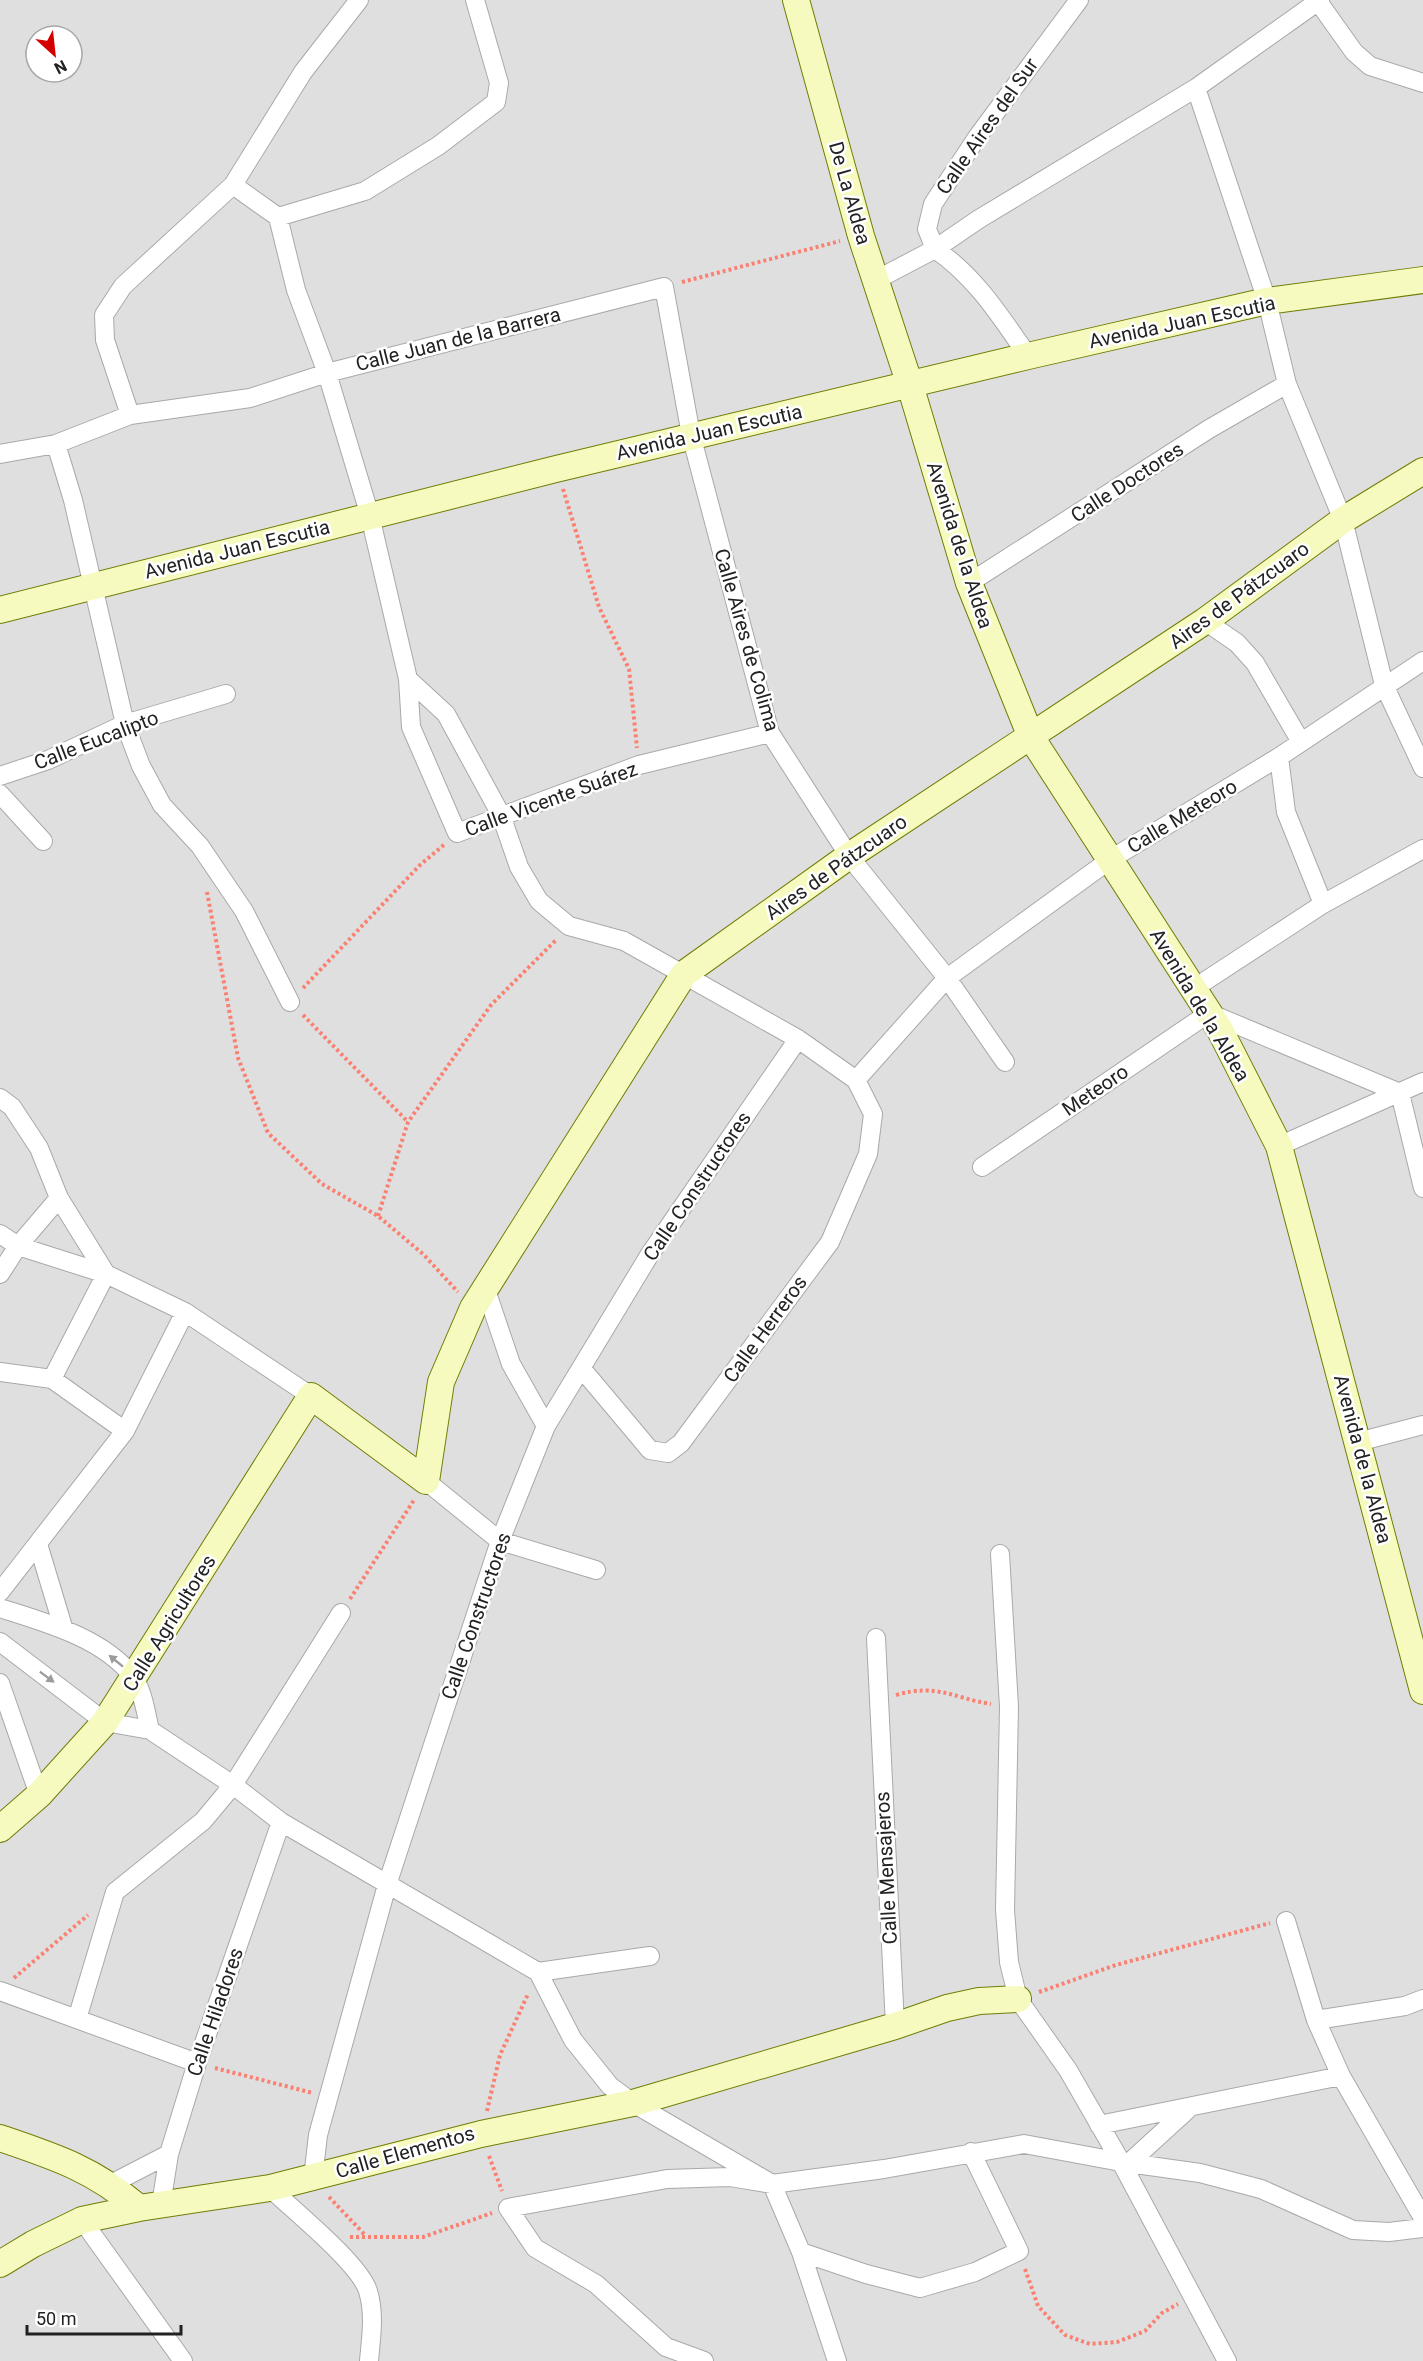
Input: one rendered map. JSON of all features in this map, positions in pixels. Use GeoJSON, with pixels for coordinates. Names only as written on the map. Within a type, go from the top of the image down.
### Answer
{"type":"FeatureCollection","features":[{"type":"Feature","properties":{"kind":"street"},"geometry":{"type":"LineString","coordinates":[[130,415],[105,340],[104,315],[123,286],[233,185],[303,72],[359,0]]}},
{"type":"Feature","properties":{"kind":"street"},"geometry":{"type":"LineString","coordinates":[[278,217],[365,191],[438,146],[496,102],[499,83],[474,0]]}},
{"type":"Feature","properties":{"kind":"street","name":"De La Aldea"},"geometry":{"type":"LineString","coordinates":[[796,0],[861,236],[910,385]]}},
{"type":"Feature","properties":{"kind":"street","name":"Calle Aires del Sur"},"geometry":{"type":"LineString","coordinates":[[935,249],[927,229],[933,204],[978,136],[1079,0]]}},
{"type":"Feature","properties":{"kind":"street"},"geometry":{"type":"LineString","coordinates":[[876,280],[935,249],[979,219],[1196,88],[1318,0],[1354,52],[1370,66],[1423,83]]}},
{"type":"Feature","properties":{"kind":"street"},"geometry":{"type":"LineString","coordinates":[[1196,88],[1267,301],[1287,384],[1343,520],[1384,685],[1423,768]]}},
{"type":"Feature","properties":{"kind":"street"},"geometry":{"type":"LineString","coordinates":[[233,185],[278,217],[296,290],[327,373],[369,516],[408,679],[411,728],[457,833]]}},
{"type":"Feature","properties":{"kind":"street"},"geometry":{"type":"LineString","coordinates":[[935,249],[959,266],[984,292],[1028,356]]}},
{"type":"Feature","properties":{"kind":"street","name":"Avenida Juan Escutia"},"geometry":{"type":"LineString","coordinates":[[0,610],[691,435],[1028,356],[1267,301],[1423,280]]}},
{"type":"Feature","properties":{"kind":"street","name":"Calle Juan de la Barrera"},"geometry":{"type":"LineString","coordinates":[[0,454],[56,444],[130,415],[250,398],[327,373],[664,287]]}},
{"type":"Feature","properties":{"kind":"street","name":"Calle Aires de Colima"},"geometry":{"type":"LineString","coordinates":[[664,287],[691,435],[770,732],[849,856],[947,978],[1005,1062]]}},
{"type":"Feature","properties":{"kind":"street","name":"Calle Doctores"},"geometry":{"type":"LineString","coordinates":[[969,583],[1209,429],[1287,384]]}},
{"type":"Feature","properties":{"kind":"street","name":"Avenida de la Aldea"},"geometry":{"type":"LineString","coordinates":[[910,385],[969,583],[1031,737],[1209,1013],[1279,1146],[1423,1692]]}},
{"type":"Feature","properties":{"kind":"street"},"geometry":{"type":"LineString","coordinates":[[56,444],[93,586],[125,724],[141,766],[162,805],[200,846],[244,911],[290,1002]]}},
{"type":"Feature","properties":{"kind":"street","name":"Aires de Pátzcuaro"},"geometry":{"type":"LineString","coordinates":[[426,1481],[441,1382],[479,1299],[684,974],[849,856],[1205,621],[1343,520],[1423,471]]}},
{"type":"Feature","properties":{"kind":"street"},"geometry":{"type":"LineString","coordinates":[[1205,621],[1237,643],[1255,663],[1301,742]]}},
{"type":"Feature","properties":{"kind":"street","name":"Calle Meteoro"},"geometry":{"type":"LineString","coordinates":[[856,1080],[947,978],[1111,860],[1279,757],[1423,661]]}},
{"type":"Feature","properties":{"kind":"street"},"geometry":{"type":"LineString","coordinates":[[408,679],[446,714],[501,815],[519,867],[540,901],[569,926],[624,941],[798,1039],[856,1080]]}},
{"type":"Feature","properties":{"kind":"street","name":"Calle Eucalipto"},"geometry":{"type":"LineString","coordinates":[[0,776],[48,760],[125,724],[226,694]]}},
{"type":"Feature","properties":{"kind":"street","name":"Calle Vicente Suárez"},"geometry":{"type":"LineString","coordinates":[[457,833],[639,765],[770,732]]}},
{"type":"Feature","properties":{"kind":"street"},"geometry":{"type":"LineString","coordinates":[[1279,757],[1286,812],[1323,904]]}},
{"type":"Feature","properties":{"kind":"street"},"geometry":{"type":"LineString","coordinates":[[0,794],[43,842]]}},
{"type":"Feature","properties":{"kind":"street"},"geometry":{"type":"LineString","coordinates":[[1193,989],[1323,904],[1423,849]]}},
{"type":"Feature","properties":{"kind":"street"},"geometry":{"type":"LineString","coordinates":[[1209,1013],[1400,1093]]}},
{"type":"Feature","properties":{"kind":"street","name":"Meteoro"},"geometry":{"type":"LineString","coordinates":[[982,1167],[1209,1013]]}},
{"type":"Feature","properties":{"kind":"street","name":"Calle Constructores"},"geometry":{"type":"LineString","coordinates":[[312,2178],[318,2135],[387,1885],[500,1541],[546,1426],[650,1254],[798,1039]]}},
{"type":"Feature","properties":{"kind":"street","name":"Calle Herreros"},"geometry":{"type":"LineString","coordinates":[[582,1369],[650,1450],[668,1453],[681,1443],[830,1242],[868,1154],[873,1114],[856,1080]]}},
{"type":"Feature","properties":{"kind":"street"},"geometry":{"type":"LineString","coordinates":[[1279,1146],[1423,1082]]}},
{"type":"Feature","properties":{"kind":"street"},"geometry":{"type":"LineString","coordinates":[[1400,1093],[1423,1188]]}},
{"type":"Feature","properties":{"kind":"street"},"geometry":{"type":"LineString","coordinates":[[0,1098],[12,1107],[39,1148],[59,1198],[106,1274]]}},
{"type":"Feature","properties":{"kind":"street"},"geometry":{"type":"LineString","coordinates":[[0,1274],[18,1245],[59,1198]]}},
{"type":"Feature","properties":{"kind":"street"},"geometry":{"type":"LineString","coordinates":[[0,1234],[18,1245],[106,1274],[185,1312],[311,1396],[426,1481],[500,1541],[596,1570]]}},
{"type":"Feature","properties":{"kind":"street"},"geometry":{"type":"LineString","coordinates":[[52,1379],[106,1274]]}},
{"type":"Feature","properties":{"kind":"street"},"geometry":{"type":"LineString","coordinates":[[479,1299],[511,1364],[546,1426]]}},
{"type":"Feature","properties":{"kind":"street"},"geometry":{"type":"LineString","coordinates":[[0,1592],[125,1431],[185,1312]]}},
{"type":"Feature","properties":{"kind":"street"},"geometry":{"type":"LineString","coordinates":[[0,1372],[52,1379],[125,1431]]}},
{"type":"Feature","properties":{"kind":"street","name":"Calle Agricultores"},"geometry":{"type":"LineString","coordinates":[[0,1829],[39,1795],[105,1722],[135,1678],[311,1396]]}},
{"type":"Feature","properties":{"kind":"street"},"geometry":{"type":"LineString","coordinates":[[1358,1442],[1423,1425]]}},
{"type":"Feature","properties":{"kind":"street"},"geometry":{"type":"LineString","coordinates":[[38,1544],[63,1627]]}},
{"type":"Feature","properties":{"kind":"street"},"geometry":{"type":"LineString","coordinates":[[1000,1554],[1009,1707],[1005,1910],[1010,1962],[1018,1999],[1062,2061],[1099,2125],[1125,2163],[1191,2296],[1227,2361]]}},
{"type":"Feature","properties":{"kind":"street"},"geometry":{"type":"LineString","coordinates":[[0,1608],[63,1627],[115,1659],[135,1678],[150,1730]]}},
{"type":"Feature","properties":{"kind":"street"},"geometry":{"type":"LineString","coordinates":[[77,2019],[115,1892],[203,1821],[233,1785],[341,1613]]}},
{"type":"Feature","properties":{"kind":"street","name":"Calle Mensajeros"},"geometry":{"type":"LineString","coordinates":[[876,1638],[895,2026]]}},
{"type":"Feature","properties":{"kind":"street"},"geometry":{"type":"LineString","coordinates":[[0,1642],[105,1722],[150,1730],[233,1785],[281,1822],[538,1972],[573,2040],[610,2086],[633,2103],[772,2184],[801,2252],[837,2361]]}},
{"type":"Feature","properties":{"kind":"street"},"geometry":{"type":"LineString","coordinates":[[0,1683],[39,1795]]}},
{"type":"Feature","properties":{"kind":"street","name":"Calle Hiladores"},"geometry":{"type":"LineString","coordinates":[[150,2206],[281,1822]]}},
{"type":"Feature","properties":{"kind":"street"},"geometry":{"type":"LineString","coordinates":[[1286,1921],[1316,2020],[1341,2076],[1423,2218]]}},
{"type":"Feature","properties":{"kind":"street"},"geometry":{"type":"LineString","coordinates":[[538,1972],[650,1956]]}},
{"type":"Feature","properties":{"kind":"street"},"geometry":{"type":"LineString","coordinates":[[0,1991],[197,2063]]}},
{"type":"Feature","properties":{"kind":"street"},"geometry":{"type":"LineString","coordinates":[[481,2134],[633,2103],[895,2026],[946,2008],[980,2001],[1018,1999]]}},
{"type":"Feature","properties":{"kind":"street"},"geometry":{"type":"LineString","coordinates":[[1316,2020],[1406,2006],[1423,2000]]}},
{"type":"Feature","properties":{"kind":"street"},"geometry":{"type":"LineString","coordinates":[[1099,2125],[1189,2109],[1271,2088],[1341,2076]]}},
{"type":"Feature","properties":{"kind":"street"},"geometry":{"type":"LineString","coordinates":[[1125,2163],[1189,2109]]}},
{"type":"Feature","properties":{"kind":"street","name":"Calle Elementos"},"geometry":{"type":"LineString","coordinates":[[0,2265],[33,2244],[82,2220],[150,2206],[270,2188],[481,2134]]}},
{"type":"Feature","properties":{"kind":"street"},"geometry":{"type":"LineString","coordinates":[[0,2139],[67,2161],[150,2206]]}},
{"type":"Feature","properties":{"kind":"street"},"geometry":{"type":"LineString","coordinates":[[704,2361],[666,2347],[596,2284],[535,2248],[508,2208],[667,2179],[730,2177],[772,2184],[884,2169],[1024,2144],[1125,2163],[1200,2173],[1262,2189],[1353,2230],[1389,2232],[1423,2228]]}},
{"type":"Feature","properties":{"kind":"street"},"geometry":{"type":"LineString","coordinates":[[801,2252],[866,2274],[920,2288],[975,2272],[1019,2251],[971,2152]]}},
{"type":"Feature","properties":{"kind":"street"},"geometry":{"type":"LineString","coordinates":[[111,2184],[169,2154]]}},
{"type":"Feature","properties":{"kind":"street"},"geometry":{"type":"LineString","coordinates":[[270,2188],[351,2263],[368,2290],[372,2318],[369,2361]]}},
{"type":"Feature","properties":{"kind":"street"},"geometry":{"type":"LineString","coordinates":[[82,2220],[183,2361]]}},
{"type":"Feature","properties":{"kind":"path"},"geometry":{"type":"LineString","coordinates":[[664,287],[861,236]]}},
{"type":"Feature","properties":{"kind":"path"},"geometry":{"type":"LineString","coordinates":[[556,469],[599,607],[629,669],[639,765]]}},
{"type":"Feature","properties":{"kind":"path","name":"Calle Vicente Suárez"},"geometry":{"type":"LineString","coordinates":[[290,1002],[420,865],[457,833]]}},
{"type":"Feature","properties":{"kind":"path"},"geometry":{"type":"LineString","coordinates":[[206,881],[220,973],[238,1059],[268,1133],[322,1184],[378,1216],[479,1299]]}},
{"type":"Feature","properties":{"kind":"path"},"geometry":{"type":"LineString","coordinates":[[378,1216],[408,1122],[491,1005],[569,926]]}},
{"type":"Feature","properties":{"kind":"path"},"geometry":{"type":"LineString","coordinates":[[290,1002],[408,1122]]}},
{"type":"Feature","properties":{"kind":"path"},"geometry":{"type":"LineString","coordinates":[[341,1613],[426,1481]]}},
{"type":"Feature","properties":{"kind":"path"},"geometry":{"type":"LineString","coordinates":[[878,1711],[894,1696],[915,1689],[947,1691],[973,1701],[1009,1707]]}},
{"type":"Feature","properties":{"kind":"path"},"geometry":{"type":"LineString","coordinates":[[0,1991],[115,1892]]}},
{"type":"Feature","properties":{"kind":"path"},"geometry":{"type":"LineString","coordinates":[[1018,1999],[1116,1965],[1256,1925],[1286,1921]]}},
{"type":"Feature","properties":{"kind":"path","name":"Calle Elementos"},"geometry":{"type":"LineString","coordinates":[[481,2134],[500,2055],[538,1972]]}},
{"type":"Feature","properties":{"kind":"path"},"geometry":{"type":"LineString","coordinates":[[197,2063],[330,2098]]}},
{"type":"Feature","properties":{"kind":"path"},"geometry":{"type":"LineString","coordinates":[[324,2239],[365,2235],[423,2237],[508,2208],[481,2134]]}},
{"type":"Feature","properties":{"kind":"path"},"geometry":{"type":"LineString","coordinates":[[312,2178],[365,2235]]}},
{"type":"Feature","properties":{"kind":"path"},"geometry":{"type":"LineString","coordinates":[[1019,2251],[1038,2306],[1065,2335],[1090,2344],[1117,2342],[1145,2331],[1162,2313],[1191,2296]]}},
{"type":"Feature","properties":{"kind":"shaded area"},"geometry":{"type":"Polygon","coordinates":[[[0,0],[1423,0],[1423,2361],[0,2361],[0,0]]]}}]}
